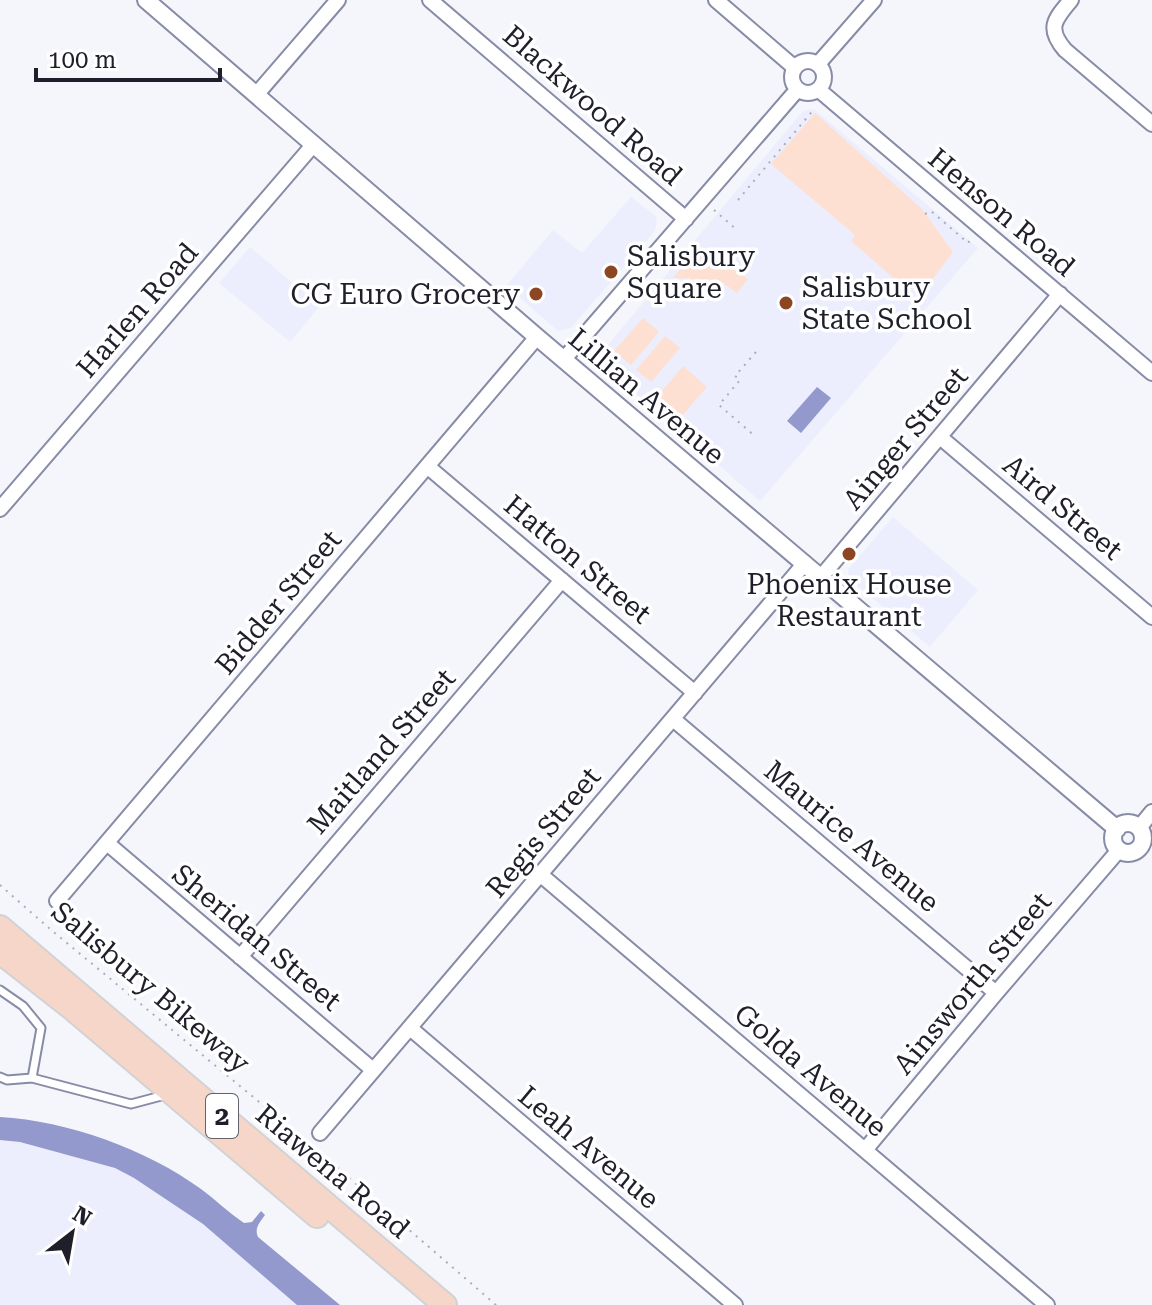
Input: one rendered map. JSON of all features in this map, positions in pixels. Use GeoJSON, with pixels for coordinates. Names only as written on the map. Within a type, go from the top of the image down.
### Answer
{"type":"FeatureCollection","features":[{"type":"Feature","properties":{"kind":"highway","name":"Riawena Road"},"geometry":{"type":"LineString","coordinates":[[0,927],[445,1305]]}},
{"type":"Feature","properties":{"kind":"highway","name":"Riawena Road"},"geometry":{"type":"LineString","coordinates":[[0,952],[74,1010],[422,1305]]}},
{"type":"Feature","properties":{"kind":"street","name":"Lillian Avenue"},"geometry":{"type":"LineString","coordinates":[[146,0],[537,337],[1117,829]]}},
{"type":"Feature","properties":{"kind":"street"},"geometry":{"type":"LineString","coordinates":[[256,95],[338,0]]}},
{"type":"Feature","properties":{"kind":"street","name":"Blackwood Road"},"geometry":{"type":"LineString","coordinates":[[430,0],[686,219]]}},
{"type":"Feature","properties":{"kind":"street"},"geometry":{"type":"LineString","coordinates":[[716,0],[795,68]]}},
{"type":"Feature","properties":{"kind":"street"},"geometry":{"type":"LineString","coordinates":[[818,64],[874,0]]}},
{"type":"Feature","properties":{"kind":"street"},"geometry":{"type":"LineString","coordinates":[[1071,0],[1054,23],[1054,33],[1065,50],[1152,124]]}},
{"type":"Feature","properties":{"kind":"street"},"geometry":{"type":"LineString","coordinates":[[808,61],[818,64],[825,77],[819,90],[811,94],[797,90],[792,77],[795,68],[808,61]]}},
{"type":"Feature","properties":{"kind":"street"},"geometry":{"type":"LineString","coordinates":[[564,359],[797,90]]}},
{"type":"Feature","properties":{"kind":"street","name":"Henson Road"},"geometry":{"type":"LineString","coordinates":[[819,90],[1152,373]]}},
{"type":"Feature","properties":{"kind":"street","name":"Harlen Road"},"geometry":{"type":"LineString","coordinates":[[0,509],[314,144]]}},
{"type":"Feature","properties":{"kind":"street","name":"Ainger Street"},"geometry":{"type":"LineString","coordinates":[[821,577],[1060,294]]}},
{"type":"Feature","properties":{"kind":"street","name":"Bidder Street"},"geometry":{"type":"LineString","coordinates":[[57,901],[537,337]]}},
{"type":"Feature","properties":{"kind":"street","name":"Aird Street"},"geometry":{"type":"LineString","coordinates":[[940,437],[1152,617]]}},
{"type":"Feature","properties":{"kind":"street","name":"Hatton Street"},"geometry":{"type":"LineString","coordinates":[[427,466],[695,693]]}},
{"type":"Feature","properties":{"kind":"street","name":"Regis Street"},"geometry":{"type":"LineString","coordinates":[[320,1133],[805,563]]}},
{"type":"Feature","properties":{"kind":"street","name":"Maitland Street"},"geometry":{"type":"LineString","coordinates":[[240,957],[562,580]]}},
{"type":"Feature","properties":{"kind":"street","name":"Maurice Avenue"},"geometry":{"type":"LineString","coordinates":[[673,719],[996,993]]}},
{"type":"Feature","properties":{"kind":"street"},"geometry":{"type":"LineString","coordinates":[[1139,828],[1152,812]]}},
{"type":"Feature","properties":{"kind":"street"},"geometry":{"type":"LineString","coordinates":[[1130,824],[1139,828],[1146,854],[1119,850],[1114,838],[1117,829],[1130,824]]}},
{"type":"Feature","properties":{"kind":"street","name":"Sheridan Street"},"geometry":{"type":"LineString","coordinates":[[107,843],[373,1070]]}},
{"type":"Feature","properties":{"kind":"street","name":"Ainsworth Street"},"geometry":{"type":"LineString","coordinates":[[865,1150],[1119,850]]}},
{"type":"Feature","properties":{"kind":"street","name":"Golda Avenue"},"geometry":{"type":"LineString","coordinates":[[541,875],[1047,1305]]}},
{"type":"Feature","properties":{"kind":"street","name":"Leah Avenue"},"geometry":{"type":"LineString","coordinates":[[410,1028],[735,1305]]}},
{"type":"Feature","properties":{"kind":"lane"},"geometry":{"type":"LineString","coordinates":[[0,990],[23,1006],[41,1028],[32,1078]]}},
{"type":"Feature","properties":{"kind":"lane"},"geometry":{"type":"LineString","coordinates":[[0,1077],[7,1080],[32,1078],[131,1104],[170,1092]]}},
{"type":"Feature","properties":{"kind":"path"},"geometry":{"type":"LineString","coordinates":[[738,200],[815,108]]}},
{"type":"Feature","properties":{"kind":"path"},"geometry":{"type":"LineString","coordinates":[[714,210],[737,230]]}},
{"type":"Feature","properties":{"kind":"path"},"geometry":{"type":"LineString","coordinates":[[925,214],[931,211],[968,243],[971,239]]}},
{"type":"Feature","properties":{"kind":"path"},"geometry":{"type":"LineString","coordinates":[[756,352],[735,376],[740,380],[719,405],[756,437]]}},
{"type":"Feature","properties":{"kind":"path","name":"Salisbury Bikeway"},"geometry":{"type":"LineString","coordinates":[[0,886],[321,1153],[496,1305]]}},
{"type":"Feature","properties":{"kind":"shaded area","name":"Salisbury State School"},"geometry":{"type":"Polygon","coordinates":[[[815,110],[978,248],[760,501],[596,359],[803,111],[815,110]]]}},
{"type":"Feature","properties":{"kind":"shaded area"},"geometry":{"type":"Polygon","coordinates":[[[815,113],[922,209],[953,252],[925,289],[906,289],[851,241],[855,235],[771,164],[815,113]]]}},
{"type":"Feature","properties":{"kind":"shaded area"},"geometry":{"type":"Polygon","coordinates":[[[631,197],[657,217],[655,231],[571,328],[558,331],[506,286],[553,230],[582,253],[631,197]]]}},
{"type":"Feature","properties":{"kind":"shaded area"},"geometry":{"type":"Polygon","coordinates":[[[250,247],[320,306],[290,342],[219,283],[250,247]]]}},
{"type":"Feature","properties":{"kind":"shaded area"},"geometry":{"type":"Polygon","coordinates":[[[699,247],[748,279],[737,293],[719,280],[673,278],[699,247]]]}},
{"type":"Feature","properties":{"kind":"shaded area"},"geometry":{"type":"Polygon","coordinates":[[[643,318],[659,332],[631,365],[614,351],[643,318]]]}},
{"type":"Feature","properties":{"kind":"shaded area"},"geometry":{"type":"Polygon","coordinates":[[[665,336],[680,348],[651,382],[636,370],[665,336]]]}},
{"type":"Feature","properties":{"kind":"shaded area"},"geometry":{"type":"Polygon","coordinates":[[[683,366],[707,387],[681,417],[657,397],[683,366]]]}},
{"type":"Feature","properties":{"kind":"shaded area"},"geometry":{"type":"Polygon","coordinates":[[[893,517],[978,590],[930,647],[850,579],[848,573],[893,517]]]}},
{"type":"Feature","properties":{"kind":"shaded area"},"geometry":{"type":"Polygon","coordinates":[[[0,1140],[20,1142],[115,1168],[134,1178],[203,1224],[297,1305],[0,1305],[0,1140]]]}},
{"type":"Feature","properties":{"kind":"water"},"geometry":{"type":"Polygon","coordinates":[[[817,387],[831,398],[801,433],[787,421],[817,387]]]}},
{"type":"Feature","properties":{"kind":"water"},"geometry":{"type":"Polygon","coordinates":[[[0,1117],[52,1124],[131,1150],[156,1161],[201,1189],[244,1223],[252,1222],[261,1211],[265,1215],[257,1228],[258,1237],[340,1305],[297,1305],[203,1224],[134,1178],[115,1168],[20,1142],[0,1140],[0,1117]]]}},
{"type":"Feature","properties":{"kind":"place","name":"Salisbury Square"},"geometry":{"type":"Point","coordinates":[611,272]}},
{"type":"Feature","properties":{"kind":"place","name":"CG Euro Grocery"},"geometry":{"type":"Point","coordinates":[536,294]}},
{"type":"Feature","properties":{"kind":"place","name":"Salisbury State School"},"geometry":{"type":"Point","coordinates":[786,303]}},
{"type":"Feature","properties":{"kind":"place","name":"Phoenix House Restaurant"},"geometry":{"type":"Point","coordinates":[849,554]}}]}
